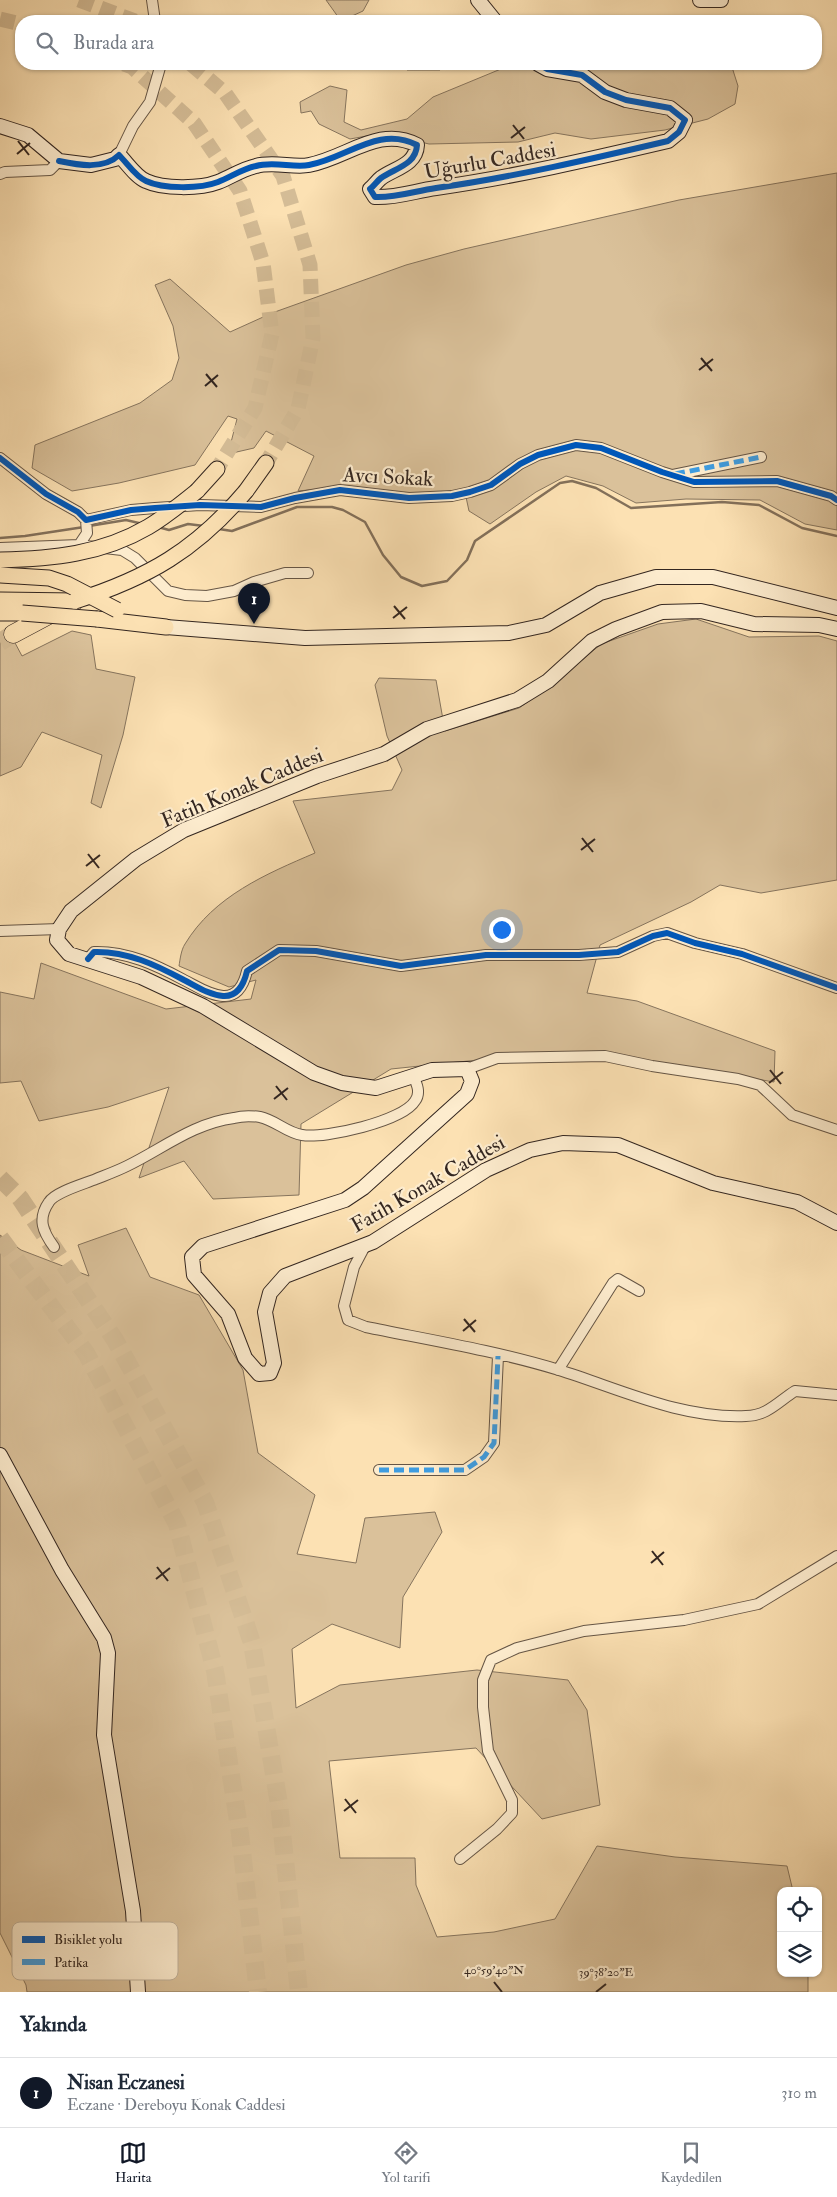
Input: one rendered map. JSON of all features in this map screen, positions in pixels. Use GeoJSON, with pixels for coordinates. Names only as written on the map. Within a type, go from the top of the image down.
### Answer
{"type":"FeatureCollection","features":[{"type":"Feature","properties":{"kind":"highway"},"geometry":{"type":"LineString","coordinates":[[13,634],[75,601]]}},
{"type":"Feature","properties":{"kind":"main road"},"geometry":{"type":"LineString","coordinates":[[478,0],[490,15]]}},
{"type":"Feature","properties":{"kind":"main road"},"geometry":{"type":"LineString","coordinates":[[700,0],[721,0]]}},
{"type":"Feature","properties":{"kind":"main road","name":"Uğurlu Caddesi"},"geometry":{"type":"LineString","coordinates":[[119,155],[146,181],[194,187],[217,182],[258,165],[285,164],[308,166],[386,137],[406,139],[417,145],[416,153],[404,166],[382,178],[370,190],[375,197],[390,198],[416,191],[492,180],[668,142],[679,132],[686,120],[670,108],[626,100],[605,92],[582,75],[547,70]]}},
{"type":"Feature","properties":{"kind":"main road"},"geometry":{"type":"LineString","coordinates":[[0,126],[28,135],[59,161],[91,165],[115,159],[119,155]]}},
{"type":"Feature","properties":{"kind":"main road"},"geometry":{"type":"LineString","coordinates":[[0,600],[75,601],[140,577],[183,550],[206,532],[246,491],[266,463]]}},
{"type":"Feature","properties":{"kind":"main road"},"geometry":{"type":"LineString","coordinates":[[0,560],[58,558],[93,551],[147,528],[197,491],[217,469]]}},
{"type":"Feature","properties":{"kind":"main road"},"geometry":{"type":"LineString","coordinates":[[0,575],[49,578],[67,584],[117,610],[166,627]]}},
{"type":"Feature","properties":{"kind":"main road"},"geometry":{"type":"LineString","coordinates":[[0,613],[97,619],[166,627],[305,638],[509,633],[546,625],[600,593],[656,577],[713,577],[837,608]]}},
{"type":"Feature","properties":{"kind":"main road","name":"Fatih Konak Caddesi"},"geometry":{"type":"LineString","coordinates":[[58,929],[71,911],[129,865],[184,830],[317,776],[384,754],[427,729],[517,700],[548,681],[592,641],[653,615],[662,612],[700,610],[754,624],[819,624],[837,629]]}},
{"type":"Feature","properties":{"kind":"main road"},"geometry":{"type":"LineString","coordinates":[[58,929],[57,940],[69,954],[141,977],[203,1006],[314,1073],[342,1083],[376,1088],[432,1070],[467,1069]]}},
{"type":"Feature","properties":{"kind":"main road","name":"Fatih Konak Caddesi"},"geometry":{"type":"LineString","coordinates":[[467,1069],[472,1081],[467,1094],[363,1188],[345,1200],[203,1246],[192,1257],[194,1275],[228,1314],[245,1358],[259,1374],[270,1372],[274,1363],[265,1312],[270,1293],[285,1276],[365,1246],[500,1162],[530,1150],[563,1143],[618,1145],[713,1183],[797,1202],[837,1223]]}},
{"type":"Feature","properties":{"kind":"main road"},"geometry":{"type":"LineString","coordinates":[[0,1455],[62,1570],[104,1638],[108,1653],[104,1735],[134,1922]]}},
{"type":"Feature","properties":{"kind":"street"},"geometry":{"type":"LineString","coordinates":[[152,0],[154,15]]}},
{"type":"Feature","properties":{"kind":"street"},"geometry":{"type":"LineString","coordinates":[[119,155],[133,126],[150,102],[159,70]]}},
{"type":"Feature","properties":{"kind":"street"},"geometry":{"type":"LineString","coordinates":[[0,174],[5,172],[50,170],[59,161]]}},
{"type":"Feature","properties":{"kind":"street","name":"Avcı Sokak"},"geometry":{"type":"LineString","coordinates":[[86,520],[130,510],[155,508],[200,505],[261,507],[295,498],[340,490],[408,498],[452,496],[491,485],[520,464],[538,455],[576,445],[601,448],[670,475],[694,482],[777,481],[831,496],[837,500]]}},
{"type":"Feature","properties":{"kind":"street"},"geometry":{"type":"LineString","coordinates":[[670,475],[761,457]]}},
{"type":"Feature","properties":{"kind":"street"},"geometry":{"type":"LineString","coordinates":[[0,458],[46,494],[78,512],[86,520],[87,533],[79,545]]}},
{"type":"Feature","properties":{"kind":"street"},"geometry":{"type":"LineString","coordinates":[[0,548],[79,545],[122,550],[135,558],[168,591],[185,595],[207,596],[234,591],[254,582],[284,573],[308,573]]}},
{"type":"Feature","properties":{"kind":"street"},"geometry":{"type":"LineString","coordinates":[[0,931],[58,929]]}},
{"type":"Feature","properties":{"kind":"street"},"geometry":{"type":"LineString","coordinates":[[88,959],[94,952],[129,956],[158,966],[208,992],[224,996],[237,992],[244,983],[247,971],[279,950],[316,951],[401,966],[486,955],[580,955],[618,952],[653,936],[667,934],[695,944],[742,954],[837,988]]}},
{"type":"Feature","properties":{"kind":"street"},"geometry":{"type":"LineString","coordinates":[[467,1069],[497,1058],[605,1056],[652,1066],[738,1079],[760,1085],[792,1115],[837,1130]]}},
{"type":"Feature","properties":{"kind":"street"},"geometry":{"type":"LineString","coordinates":[[54,1247],[44,1233],[41,1221],[49,1201],[66,1191],[128,1166],[173,1139],[201,1126],[234,1118],[261,1118],[302,1135],[328,1135],[391,1118],[407,1110],[416,1100],[418,1087],[413,1076]]}},
{"type":"Feature","properties":{"kind":"street"},"geometry":{"type":"LineString","coordinates":[[365,1246],[354,1267],[344,1306],[348,1320],[366,1327],[558,1370],[658,1404],[720,1416],[748,1416],[766,1412],[795,1391],[813,1391],[837,1395]]}},
{"type":"Feature","properties":{"kind":"street"},"geometry":{"type":"LineString","coordinates":[[558,1370],[613,1283],[618,1279],[639,1291]]}},
{"type":"Feature","properties":{"kind":"street"},"geometry":{"type":"LineString","coordinates":[[379,1470],[465,1470],[484,1457],[494,1443],[498,1356]]}},
{"type":"Feature","properties":{"kind":"street"},"geometry":{"type":"LineString","coordinates":[[460,1859],[497,1829],[512,1813],[512,1800],[488,1751],[483,1680],[491,1660],[517,1648],[584,1631],[684,1620],[758,1604],[837,1556]]}},
{"type":"Feature","properties":{"kind":"shaded area"},"geometry":{"type":"Polygon","coordinates":[[[326,0],[369,0],[363,11],[354,15],[337,15],[326,0]]]}},
{"type":"Feature","properties":{"kind":"shaded area"},"geometry":{"type":"Polygon","coordinates":[[[498,70],[733,70],[738,86],[735,104],[708,119],[665,130],[591,139],[555,133],[518,142],[429,144],[383,133],[350,139],[319,124],[311,111],[301,113],[300,102],[330,86],[347,90],[344,122],[361,130],[407,119],[433,97],[498,70]]]}},
{"type":"Feature","properties":{"kind":"shaded area"},"geometry":{"type":"Polygon","coordinates":[[[837,173],[837,530],[805,524],[760,500],[686,499],[636,503],[603,486],[566,476],[536,492],[490,524],[469,511],[466,497],[406,495],[339,487],[298,491],[314,456],[266,431],[254,448],[228,454],[237,419],[228,416],[195,465],[119,483],[72,491],[32,468],[35,445],[140,403],[172,380],[179,358],[173,326],[155,285],[170,279],[230,332],[272,313],[406,265],[464,249],[679,200],[837,173]]]}},
{"type":"Feature","properties":{"kind":"shaded area"},"geometry":{"type":"Polygon","coordinates":[[[696,619],[749,637],[819,636],[837,641],[837,880],[761,893],[720,885],[691,902],[600,945],[587,993],[637,1001],[775,1051],[774,1082],[655,1062],[497,1058],[391,1069],[301,1124],[299,1195],[213,1199],[184,1161],[139,1178],[169,1087],[108,1107],[39,1121],[21,1081],[0,1083],[0,992],[34,999],[41,963],[166,1009],[251,999],[256,980],[229,987],[179,966],[183,949],[197,927],[211,912],[242,888],[278,869],[315,853],[293,801],[392,790],[402,770],[387,736],[375,685],[379,678],[436,680],[445,731],[519,708],[556,682],[601,644],[658,624],[696,619]]]}},
{"type":"Feature","properties":{"kind":"shaded area"},"geometry":{"type":"Polygon","coordinates":[[[72,631],[91,635],[96,669],[135,677],[123,735],[101,808],[91,803],[102,755],[42,732],[21,767],[0,776],[0,638],[14,641],[22,656],[72,631]]]}},
{"type":"Feature","properties":{"kind":"shaded area"},"geometry":{"type":"Polygon","coordinates":[[[126,1228],[150,1277],[199,1295],[243,1370],[258,1453],[315,1495],[297,1554],[356,1563],[365,1518],[435,1512],[442,1532],[403,1597],[400,1648],[332,1624],[292,1649],[296,1708],[340,1685],[477,1670],[568,1680],[587,1710],[600,1805],[542,1819],[476,1748],[329,1761],[340,1858],[415,1858],[416,1885],[437,1937],[494,1932],[555,1919],[597,1846],[675,1857],[787,1866],[792,1887],[777,1887],[777,1977],[808,1977],[808,1992],[27,1992],[24,1980],[178,1980],[178,1922],[12,1922],[12,1957],[0,1933],[0,1235],[21,1250],[89,1276],[78,1245],[126,1228]]]}},
{"type":"Feature","properties":{"kind":"waterway"},"geometry":{"type":"LineString","coordinates":[[219,529],[232,531],[297,507],[332,507],[343,510],[365,522],[383,555],[401,577],[422,586],[447,581],[467,560],[475,541],[560,483],[572,481],[596,488],[631,508],[722,502],[759,505],[802,528],[837,536]]}},
{"type":"Feature","properties":{"kind":"waterway"},"geometry":{"type":"LineString","coordinates":[[89,526],[126,520],[143,524]]}},
{"type":"Feature","properties":{"kind":"waterway"},"geometry":{"type":"LineString","coordinates":[[158,527],[169,530],[188,524],[204,526]]}},
{"type":"Feature","properties":{"kind":"waterway"},"geometry":{"type":"LineString","coordinates":[[0,538],[84,527]]}},
{"type":"Feature","properties":{"kind":"tunnel"},"geometry":{"type":"LineString","coordinates":[[79,0],[119,15]]}},
{"type":"Feature","properties":{"kind":"tunnel"},"geometry":{"type":"LineString","coordinates":[[0,19],[15,23]]}},
{"type":"Feature","properties":{"kind":"tunnel"},"geometry":{"type":"LineString","coordinates":[[135,70],[194,123],[240,191],[263,263],[272,334],[255,408],[217,469]]}},
{"type":"Feature","properties":{"kind":"tunnel"},"geometry":{"type":"LineString","coordinates":[[198,70],[225,93],[283,176],[310,265],[313,338],[298,409],[266,463]]}},
{"type":"Feature","properties":{"kind":"tunnel"},"geometry":{"type":"LineString","coordinates":[[0,642],[13,634]]}},
{"type":"Feature","properties":{"kind":"tunnel"},"geometry":{"type":"LineString","coordinates":[[0,1178],[20,1198],[115,1340],[205,1502],[252,1643],[279,1804],[299,1992]]}},
{"type":"Feature","properties":{"kind":"tunnel"},"geometry":{"type":"LineString","coordinates":[[0,1238],[86,1353],[177,1524],[215,1671],[240,1834],[258,1992]]}},
{"type":"Feature","properties":{"kind":"marked path"},"geometry":{"type":"LineString","coordinates":[[675,474],[761,457]]}},
{"type":"Feature","properties":{"kind":"marked path"},"geometry":{"type":"LineString","coordinates":[[379,1470],[465,1470],[484,1457],[494,1443],[498,1356]]}},
{"type":"Feature","properties":{"kind":"cycle path"},"geometry":{"type":"LineString","coordinates":[[59,161],[82,165],[98,165],[113,160],[119,155],[135,173],[146,181],[162,186],[192,187],[218,182],[251,167],[276,164],[309,165],[376,141],[389,139],[403,140],[417,145],[416,152],[409,162],[381,178],[370,189],[375,197],[383,197],[523,173],[668,141],[679,132],[685,120],[670,108],[626,100],[605,92],[582,75],[553,70]]}},
{"type":"Feature","properties":{"kind":"cycle path"},"geometry":{"type":"LineString","coordinates":[[0,458],[46,494],[78,512],[86,520],[131,510],[155,508],[200,505],[261,507],[295,498],[340,490],[409,498],[452,496],[491,485],[520,464],[538,455],[576,445],[601,448],[662,472],[694,482],[777,481],[831,496],[837,500]]}},
{"type":"Feature","properties":{"kind":"cycle path"},"geometry":{"type":"LineString","coordinates":[[88,959],[94,952],[130,956],[163,969],[208,992],[228,996],[239,989],[247,971],[279,950],[316,951],[401,966],[486,955],[579,955],[618,952],[653,936],[667,933],[695,943],[742,954],[837,988]]}},
{"type":"Feature","properties":{"kind":"place","name":"Nisan Eczanesi"},"geometry":{"type":"Point","coordinates":[254,624]}}]}
